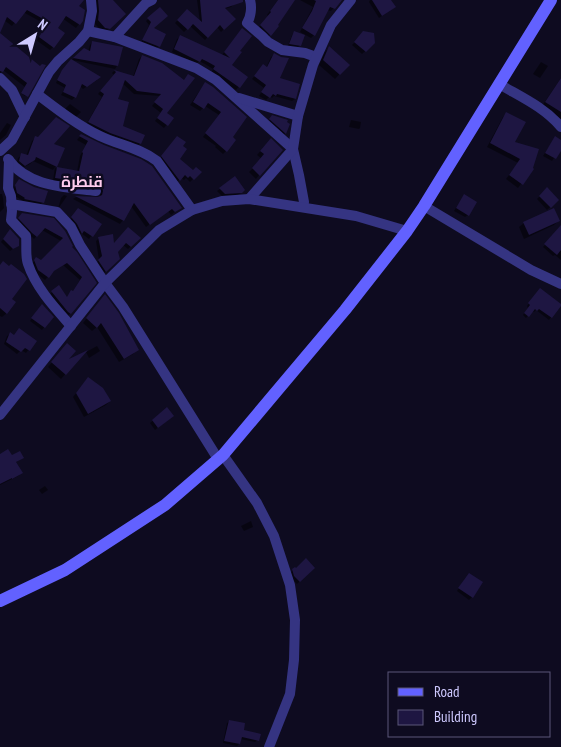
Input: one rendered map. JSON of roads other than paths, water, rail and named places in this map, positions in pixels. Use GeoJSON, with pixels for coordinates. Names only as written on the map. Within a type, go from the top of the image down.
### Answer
{"type":"FeatureCollection","features":[{"type":"Feature","properties":{"kind":"main road"},"geometry":{"type":"LineString","coordinates":[[0,601],[74,565],[165,505],[221,457],[345,310],[407,231],[551,0]]}},
{"type":"Feature","properties":{"kind":"street"},"geometry":{"type":"LineString","coordinates":[[91,0],[92,11],[88,31],[49,72],[12,140],[1,150],[12,165],[36,181],[96,191]]}},
{"type":"Feature","properties":{"kind":"street"},"geometry":{"type":"LineString","coordinates":[[116,37],[146,4],[152,0]]}},
{"type":"Feature","properties":{"kind":"street"},"geometry":{"type":"LineString","coordinates":[[250,0],[251,5],[247,23],[268,42],[282,50],[305,53],[316,58]]}},
{"type":"Feature","properties":{"kind":"street"},"geometry":{"type":"LineString","coordinates":[[304,208],[299,175],[292,149],[298,116],[316,58],[331,25],[351,0]]}},
{"type":"Feature","properties":{"kind":"street"},"geometry":{"type":"LineString","coordinates":[[88,31],[116,37],[196,68],[216,80],[292,149]]}},
{"type":"Feature","properties":{"kind":"street"},"geometry":{"type":"LineString","coordinates":[[0,78],[12,90],[25,117]]}},
{"type":"Feature","properties":{"kind":"street"},"geometry":{"type":"LineString","coordinates":[[499,84],[538,106],[561,127]]}},
{"type":"Feature","properties":{"kind":"street"},"geometry":{"type":"LineString","coordinates":[[37,94],[76,122],[100,136],[144,152],[158,161],[192,210]]}},
{"type":"Feature","properties":{"kind":"street"},"geometry":{"type":"LineString","coordinates":[[235,97],[298,116]]}},
{"type":"Feature","properties":{"kind":"street"},"geometry":{"type":"LineString","coordinates":[[250,199],[292,149]]}},
{"type":"Feature","properties":{"kind":"street"},"geometry":{"type":"LineString","coordinates":[[9,160],[8,188],[11,196],[12,211],[10,220],[26,236],[27,262],[38,284],[53,306],[71,326]]}},
{"type":"Feature","properties":{"kind":"street"},"geometry":{"type":"LineString","coordinates":[[0,415],[104,284],[159,230],[192,210],[222,201],[250,199],[356,216],[407,231]]}},
{"type":"Feature","properties":{"kind":"street"},"geometry":{"type":"LineString","coordinates":[[11,204],[57,212],[71,227],[104,284],[123,307],[221,457],[257,503],[274,536],[290,585],[294,620],[294,660],[290,694],[269,747]]}},
{"type":"Feature","properties":{"kind":"street"},"geometry":{"type":"LineString","coordinates":[[424,206],[531,270],[561,284]]}},
{"type":"Feature","properties":{"kind":"district","name":"قنطرة"},"geometry":{"type":"Point","coordinates":[82,182]}}]}
